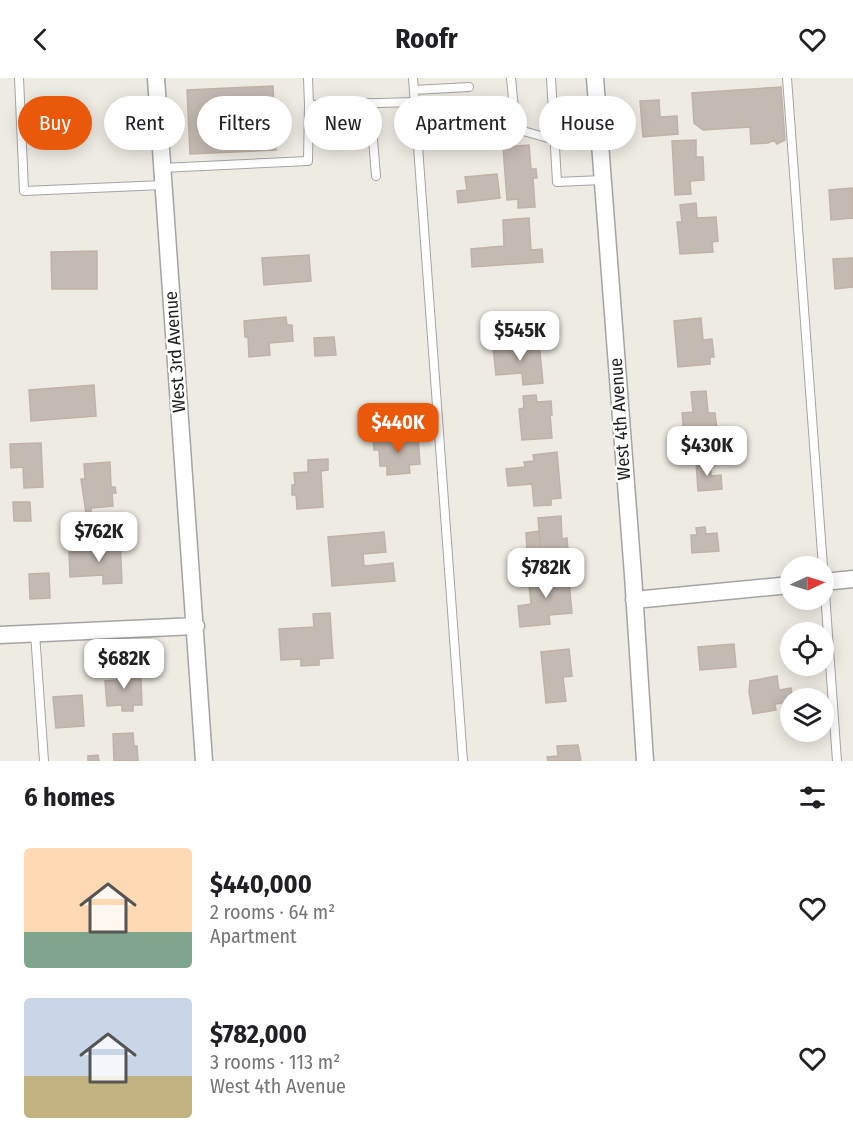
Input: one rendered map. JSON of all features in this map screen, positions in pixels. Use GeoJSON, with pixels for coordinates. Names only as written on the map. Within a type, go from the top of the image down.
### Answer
{"type":"FeatureCollection","features":[{"type":"Feature","properties":{"kind":"street","name":"West 3rd Avenue"},"geometry":{"type":"LineString","coordinates":[[156,78],[204,761]]}},
{"type":"Feature","properties":{"kind":"street","name":"West 4th Avenue"},"geometry":{"type":"LineString","coordinates":[[595,78],[645,761]]}},
{"type":"Feature","properties":{"kind":"street"},"geometry":{"type":"LineString","coordinates":[[834,581],[853,579]]}},
{"type":"Feature","properties":{"kind":"street"},"geometry":{"type":"LineString","coordinates":[[634,600],[780,586]]}},
{"type":"Feature","properties":{"kind":"street"},"geometry":{"type":"LineString","coordinates":[[0,635],[196,626]]}},
{"type":"Feature","properties":{"kind":"lane"},"geometry":{"type":"LineString","coordinates":[[19,78],[24,191],[163,185]]}},
{"type":"Feature","properties":{"kind":"lane"},"geometry":{"type":"LineString","coordinates":[[308,78],[309,96]]}},
{"type":"Feature","properties":{"kind":"lane"},"geometry":{"type":"LineString","coordinates":[[414,78],[414,96]]}},
{"type":"Feature","properties":{"kind":"lane"},"geometry":{"type":"LineString","coordinates":[[511,78],[516,129],[539,135]]}},
{"type":"Feature","properties":{"kind":"lane"},"geometry":{"type":"LineString","coordinates":[[551,78],[552,96]]}},
{"type":"Feature","properties":{"kind":"lane"},"geometry":{"type":"LineString","coordinates":[[787,78],[822,556]]}},
{"type":"Feature","properties":{"kind":"lane"},"geometry":{"type":"LineString","coordinates":[[414,90],[469,87]]}},
{"type":"Feature","properties":{"kind":"lane"},"geometry":{"type":"LineString","coordinates":[[162,168],[308,161],[308,150]]}},
{"type":"Feature","properties":{"kind":"lane"},"geometry":{"type":"LineString","coordinates":[[374,150],[376,176]]}},
{"type":"Feature","properties":{"kind":"lane"},"geometry":{"type":"LineString","coordinates":[[418,150],[463,761]]}},
{"type":"Feature","properties":{"kind":"lane"},"geometry":{"type":"LineString","coordinates":[[555,150],[557,182],[602,180]]}},
{"type":"Feature","properties":{"kind":"lane"},"geometry":{"type":"LineString","coordinates":[[826,610],[837,761]]}},
{"type":"Feature","properties":{"kind":"lane"},"geometry":{"type":"LineString","coordinates":[[35,633],[44,761]]}},
{"type":"Feature","properties":{"kind":"building"},"geometry":{"type":"Polygon","coordinates":[[[273,86],[273,96],[197,96],[197,150],[276,150],[190,154],[187,90],[273,86]]]}},
{"type":"Feature","properties":{"kind":"building"},"geometry":{"type":"Polygon","coordinates":[[[781,87],[785,140],[777,144],[774,140],[768,143],[751,144],[750,127],[703,130],[694,123],[692,93],[781,87]]]}},
{"type":"Feature","properties":{"kind":"building"},"geometry":{"type":"Polygon","coordinates":[[[659,100],[660,117],[677,116],[678,134],[643,137],[640,101],[659,100]]]}},
{"type":"Feature","properties":{"kind":"building"},"geometry":{"type":"Polygon","coordinates":[[[696,140],[696,157],[703,157],[704,180],[690,181],[691,194],[675,195],[672,141],[696,140]]]}},
{"type":"Feature","properties":{"kind":"building"},"geometry":{"type":"Polygon","coordinates":[[[529,145],[531,169],[536,169],[537,178],[533,178],[535,207],[518,208],[518,199],[507,200],[503,150],[527,150],[529,145]]]}},
{"type":"Feature","properties":{"kind":"building"},"geometry":{"type":"Polygon","coordinates":[[[497,174],[500,198],[458,203],[457,191],[467,190],[465,177],[497,174]]]}},
{"type":"Feature","properties":{"kind":"building"},"geometry":{"type":"Polygon","coordinates":[[[853,188],[853,218],[831,220],[829,190],[853,188]]]}},
{"type":"Feature","properties":{"kind":"building"},"geometry":{"type":"Polygon","coordinates":[[[696,203],[697,218],[716,217],[718,241],[712,242],[713,252],[680,254],[677,222],[682,222],[680,205],[696,203]]]}},
{"type":"Feature","properties":{"kind":"building"},"geometry":{"type":"Polygon","coordinates":[[[529,218],[531,250],[542,249],[543,262],[472,267],[471,249],[504,246],[503,220],[529,218]]]}},
{"type":"Feature","properties":{"kind":"building"},"geometry":{"type":"Polygon","coordinates":[[[97,251],[97,289],[52,289],[51,252],[97,251]]]}},
{"type":"Feature","properties":{"kind":"building"},"geometry":{"type":"Polygon","coordinates":[[[309,255],[311,281],[264,285],[262,258],[309,255]]]}},
{"type":"Feature","properties":{"kind":"building"},"geometry":{"type":"Polygon","coordinates":[[[853,258],[853,287],[835,289],[833,259],[853,258]]]}},
{"type":"Feature","properties":{"kind":"building"},"geometry":{"type":"Polygon","coordinates":[[[286,317],[287,325],[292,325],[293,341],[269,343],[270,355],[249,357],[244,321],[286,317]]]}},
{"type":"Feature","properties":{"kind":"building"},"geometry":{"type":"Polygon","coordinates":[[[701,318],[703,340],[712,339],[714,357],[710,357],[710,364],[678,367],[674,321],[701,318]]]}},
{"type":"Feature","properties":{"kind":"building"},"geometry":{"type":"Polygon","coordinates":[[[334,337],[336,355],[315,356],[314,338],[334,337]]]}},
{"type":"Feature","properties":{"kind":"building"},"geometry":{"type":"Polygon","coordinates":[[[539,342],[543,383],[523,385],[522,373],[496,375],[493,347],[539,342]]]}},
{"type":"Feature","properties":{"kind":"building"},"geometry":{"type":"Polygon","coordinates":[[[94,385],[96,416],[31,421],[29,390],[94,385]]]}},
{"type":"Feature","properties":{"kind":"building"},"geometry":{"type":"Polygon","coordinates":[[[706,391],[708,413],[715,413],[717,430],[684,433],[682,413],[693,412],[691,392],[706,391]]]}},
{"type":"Feature","properties":{"kind":"building"},"geometry":{"type":"Polygon","coordinates":[[[536,395],[537,402],[551,401],[552,438],[522,440],[519,409],[524,408],[523,396],[536,395]]]}},
{"type":"Feature","properties":{"kind":"building"},"geometry":{"type":"Polygon","coordinates":[[[418,437],[420,464],[409,465],[410,473],[387,475],[387,466],[380,466],[379,450],[374,450],[373,440],[418,437]]]}},
{"type":"Feature","properties":{"kind":"building"},"geometry":{"type":"Polygon","coordinates":[[[41,443],[43,487],[24,488],[23,467],[11,468],[10,444],[41,443]]]}},
{"type":"Feature","properties":{"kind":"building"},"geometry":{"type":"Polygon","coordinates":[[[557,452],[561,498],[551,499],[551,505],[534,506],[532,484],[508,486],[506,469],[525,467],[524,462],[534,461],[533,455],[557,452]]]}},
{"type":"Feature","properties":{"kind":"building"},"geometry":{"type":"Polygon","coordinates":[[[328,459],[328,470],[321,471],[323,507],[297,509],[296,495],[292,495],[292,485],[295,485],[294,473],[308,472],[308,460],[328,459]]]}},
{"type":"Feature","properties":{"kind":"building"},"geometry":{"type":"Polygon","coordinates":[[[710,460],[711,476],[721,475],[722,489],[698,491],[696,461],[710,460]]]}},
{"type":"Feature","properties":{"kind":"building"},"geometry":{"type":"Polygon","coordinates":[[[110,462],[111,487],[115,487],[116,493],[112,493],[113,506],[91,508],[91,513],[86,513],[81,479],[85,479],[84,464],[110,462]]]}},
{"type":"Feature","properties":{"kind":"building"},"geometry":{"type":"Polygon","coordinates":[[[13,502],[30,502],[31,521],[14,521],[13,502]]]}},
{"type":"Feature","properties":{"kind":"building"},"geometry":{"type":"Polygon","coordinates":[[[561,516],[562,539],[567,538],[568,550],[541,552],[538,518],[561,516]]]}},
{"type":"Feature","properties":{"kind":"building"},"geometry":{"type":"Polygon","coordinates":[[[705,527],[706,534],[717,533],[719,551],[692,553],[691,535],[697,535],[696,528],[705,527]]]}},
{"type":"Feature","properties":{"kind":"building"},"geometry":{"type":"Polygon","coordinates":[[[539,531],[542,568],[513,571],[512,551],[527,550],[526,533],[539,531]]]}},
{"type":"Feature","properties":{"kind":"building"},"geometry":{"type":"Polygon","coordinates":[[[384,532],[386,552],[363,554],[364,566],[393,563],[395,581],[332,586],[328,537],[384,532]]]}},
{"type":"Feature","properties":{"kind":"building"},"geometry":{"type":"Polygon","coordinates":[[[120,540],[122,583],[103,584],[103,575],[70,577],[69,552],[102,551],[101,541],[120,540]]]}},
{"type":"Feature","properties":{"kind":"building"},"geometry":{"type":"Polygon","coordinates":[[[565,572],[566,583],[569,583],[572,613],[549,615],[550,624],[520,627],[518,606],[531,604],[528,575],[565,572]]]}},
{"type":"Feature","properties":{"kind":"building"},"geometry":{"type":"Polygon","coordinates":[[[49,573],[50,598],[30,599],[29,574],[49,573]]]}},
{"type":"Feature","properties":{"kind":"building"},"geometry":{"type":"Polygon","coordinates":[[[330,613],[333,658],[319,659],[319,665],[301,666],[301,659],[281,660],[279,629],[314,627],[313,614],[330,613]]]}},
{"type":"Feature","properties":{"kind":"building"},"geometry":{"type":"Polygon","coordinates":[[[734,644],[736,667],[700,670],[698,647],[734,644]]]}},
{"type":"Feature","properties":{"kind":"building"},"geometry":{"type":"Polygon","coordinates":[[[569,649],[572,676],[563,677],[566,701],[546,703],[541,652],[569,649]]]}},
{"type":"Feature","properties":{"kind":"building"},"geometry":{"type":"Polygon","coordinates":[[[130,663],[130,667],[127,668],[128,679],[141,679],[142,705],[133,705],[133,711],[122,711],[122,705],[107,706],[105,681],[117,680],[116,664],[130,663]]]}},
{"type":"Feature","properties":{"kind":"building"},"geometry":{"type":"Polygon","coordinates":[[[777,676],[780,703],[775,704],[776,710],[753,714],[749,692],[750,681],[777,676]]]}},
{"type":"Feature","properties":{"kind":"building"},"geometry":{"type":"Polygon","coordinates":[[[82,695],[84,726],[56,728],[53,697],[82,695]]]}},
{"type":"Feature","properties":{"kind":"building"},"geometry":{"type":"Polygon","coordinates":[[[133,733],[138,761],[114,761],[113,734],[133,733]]]}},
{"type":"Feature","properties":{"kind":"building"},"geometry":{"type":"Polygon","coordinates":[[[578,745],[581,761],[548,761],[547,757],[558,756],[557,746],[578,745]]]}},
{"type":"Feature","properties":{"kind":"building"},"geometry":{"type":"Polygon","coordinates":[[[98,755],[99,761],[88,761],[88,756],[98,755]]]}}]}
